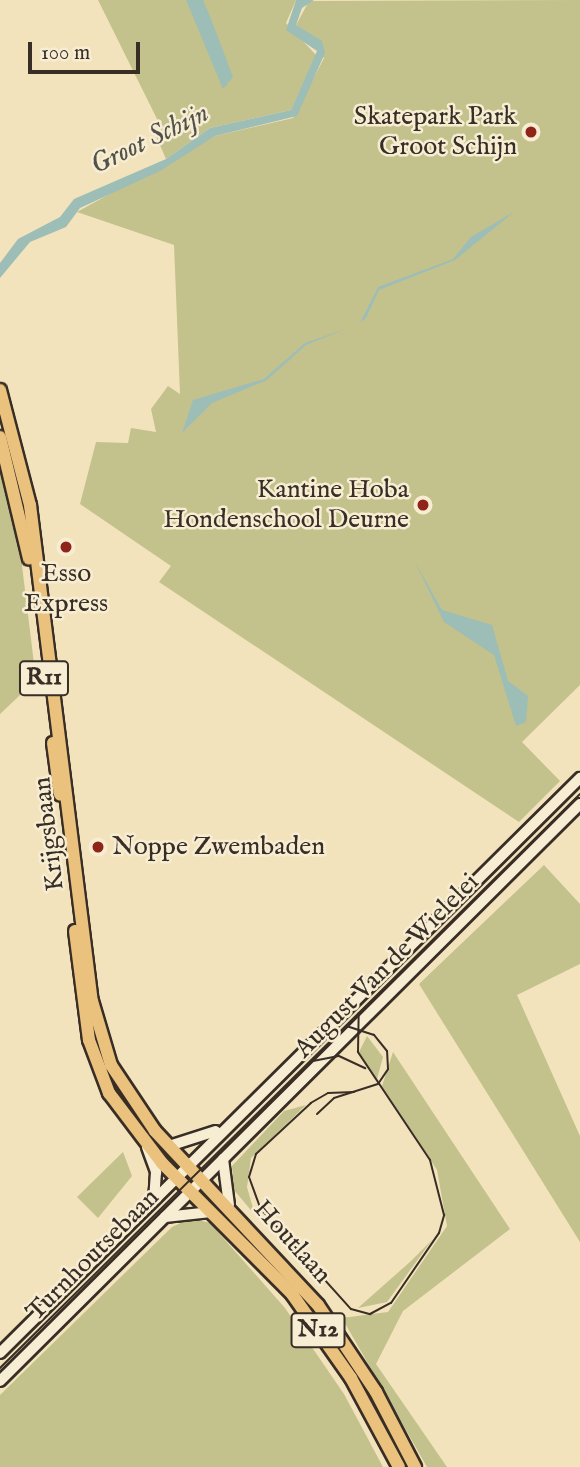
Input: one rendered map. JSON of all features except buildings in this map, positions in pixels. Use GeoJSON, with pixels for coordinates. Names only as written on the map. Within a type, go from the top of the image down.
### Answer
{"type":"FeatureCollection","features":[{"type":"Feature","properties":{"kind":"main road","name":"Krijgsbaan"},"geometry":{"type":"LineString","coordinates":[[0,390],[30,505],[96,1022],[122,1088],[188,1165]]}},
{"type":"Feature","properties":{"kind":"main road","name":"Krijgsbaan"},"geometry":{"type":"LineString","coordinates":[[0,437],[29,560],[89,1040],[109,1093],[146,1144],[176,1177]]}},
{"type":"Feature","properties":{"kind":"main road","name":"August Van de Wielelei"},"geometry":{"type":"LineString","coordinates":[[188,1165],[227,1123],[580,778]]}},
{"type":"Feature","properties":{"kind":"main road","name":"August Van de Wielelei"},"geometry":{"type":"LineString","coordinates":[[202,1179],[580,804]]}},
{"type":"Feature","properties":{"kind":"main road"},"geometry":{"type":"LineString","coordinates":[[169,1146],[227,1123]]}},
{"type":"Feature","properties":{"kind":"main road"},"geometry":{"type":"LineString","coordinates":[[146,1144],[156,1172],[154,1198]]}},
{"type":"Feature","properties":{"kind":"main road"},"geometry":{"type":"LineString","coordinates":[[223,1158],[229,1205]]}},
{"type":"Feature","properties":{"kind":"main road","name":"Turnhoutsebaan"},"geometry":{"type":"LineString","coordinates":[[0,1353],[188,1165]]}},
{"type":"Feature","properties":{"kind":"main road","name":"Houtlaan"},"geometry":{"type":"LineString","coordinates":[[188,1165],[229,1205],[346,1344],[415,1467]]}},
{"type":"Feature","properties":{"kind":"main road","name":"Houtlaan"},"geometry":{"type":"LineString","coordinates":[[176,1177],[307,1313],[399,1467]]}},
{"type":"Feature","properties":{"kind":"main road","name":"Turnhoutsebaan"},"geometry":{"type":"LineString","coordinates":[[0,1381],[202,1179]]}},
{"type":"Feature","properties":{"kind":"main road"},"geometry":{"type":"LineString","coordinates":[[162,1218],[211,1212]]}},
{"type":"Feature","properties":{"kind":"shaded area"},"geometry":{"type":"Polygon","coordinates":[[[98,0],[296,0],[286,23],[316,55],[291,110],[210,128],[166,159],[153,129],[160,125],[98,0]]]}},
{"type":"Feature","properties":{"kind":"shaded area"},"geometry":{"type":"Polygon","coordinates":[[[580,0],[580,685],[522,742],[560,781],[519,822],[159,582],[171,566],[80,504],[96,442],[128,443],[131,428],[156,432],[151,409],[168,386],[180,394],[174,245],[77,212],[215,136],[293,118],[324,58],[296,25],[309,1],[580,0]]]}},
{"type":"Feature","properties":{"kind":"shaded area"},"geometry":{"type":"Polygon","coordinates":[[[0,466],[19,541],[36,680],[0,714],[0,466]]]}},
{"type":"Feature","properties":{"kind":"shaded area"},"geometry":{"type":"Polygon","coordinates":[[[544,865],[580,904],[580,964],[517,995],[580,1136],[580,1242],[419,984],[544,865]]]}},
{"type":"Feature","properties":{"kind":"shaded area"},"geometry":{"type":"Polygon","coordinates":[[[367,1036],[383,1057],[377,1079],[359,1052],[367,1036]]]}},
{"type":"Feature","properties":{"kind":"shaded area"},"geometry":{"type":"Polygon","coordinates":[[[393,1052],[510,1229],[403,1311],[376,1364],[447,1467],[427,1467],[342,1318],[388,1312],[447,1226],[437,1170],[382,1086],[393,1052]]]}},
{"type":"Feature","properties":{"kind":"shaded area"},"geometry":{"type":"Polygon","coordinates":[[[306,1105],[251,1158],[247,1187],[255,1215],[234,1190],[232,1166],[284,1111],[306,1105]]]}},
{"type":"Feature","properties":{"kind":"shaded area"},"geometry":{"type":"Polygon","coordinates":[[[123,1152],[132,1176],[98,1218],[77,1197],[123,1152]]]}},
{"type":"Feature","properties":{"kind":"shaded area"},"geometry":{"type":"Polygon","coordinates":[[[191,1218],[210,1223],[285,1308],[344,1394],[383,1467],[0,1467],[0,1395],[172,1227],[191,1218]]]}},
{"type":"Feature","properties":{"kind":"shaded area"},"geometry":{"type":"Polygon","coordinates":[[[432,1240],[387,1302],[358,1308],[411,1261],[432,1240]]]}},
{"type":"Feature","properties":{"kind":"water"},"geometry":{"type":"Polygon","coordinates":[[[186,0],[203,0],[211,19],[233,77],[223,89],[186,0]]]}},
{"type":"Feature","properties":{"kind":"water","name":"Groot Schijn"},"geometry":{"type":"Polygon","coordinates":[[[296,0],[314,0],[302,8],[296,25],[322,41],[325,53],[297,116],[215,136],[160,171],[80,208],[66,227],[30,242],[0,278],[0,263],[18,239],[60,217],[74,199],[166,159],[210,128],[291,110],[317,51],[286,30],[296,0]]]}},
{"type":"Feature","properties":{"kind":"water"},"geometry":{"type":"Polygon","coordinates":[[[514,212],[455,260],[379,290],[366,318],[360,323],[378,287],[453,259],[471,237],[514,212]]]}},
{"type":"Feature","properties":{"kind":"water"},"geometry":{"type":"Polygon","coordinates":[[[346,329],[306,345],[267,380],[212,403],[182,433],[193,400],[264,379],[305,343],[346,329]]]}},
{"type":"Feature","properties":{"kind":"water"},"geometry":{"type":"Polygon","coordinates":[[[415,562],[442,610],[492,625],[508,681],[528,696],[526,722],[516,726],[494,655],[444,622],[415,562]]]}},
{"type":"Feature","properties":{"kind":"tram line"},"geometry":{"type":"LineString","coordinates":[[0,1368],[580,794]]}},
{"type":"Feature","properties":{"kind":"tram line"},"geometry":{"type":"LineString","coordinates":[[354,1092],[328,1093],[311,1103],[256,1154],[249,1177],[260,1208],[351,1309],[370,1314],[391,1303],[439,1233],[444,1215],[430,1160],[358,1052],[359,1013]]}},
{"type":"Feature","properties":{"kind":"tram line"},"geometry":{"type":"LineString","coordinates":[[317,1114],[334,1098],[378,1084],[388,1069],[387,1051],[374,1035],[346,1026]]}},
{"type":"Feature","properties":{"kind":"tram line"},"geometry":{"type":"LineString","coordinates":[[313,1061],[339,1056],[365,1068]]}},
{"type":"Feature","properties":{"kind":"place","name":"Skatepark Park Groot Schijn"},"geometry":{"type":"Point","coordinates":[531,132]}},
{"type":"Feature","properties":{"kind":"place","name":"Kantine Hoba Hondenschool Deurne"},"geometry":{"type":"Point","coordinates":[423,505]}},
{"type":"Feature","properties":{"kind":"place","name":"Esso Express"},"geometry":{"type":"Point","coordinates":[66,547]}},
{"type":"Feature","properties":{"kind":"place","name":"Noppe Zwembaden"},"geometry":{"type":"Point","coordinates":[98,847]}}]}
